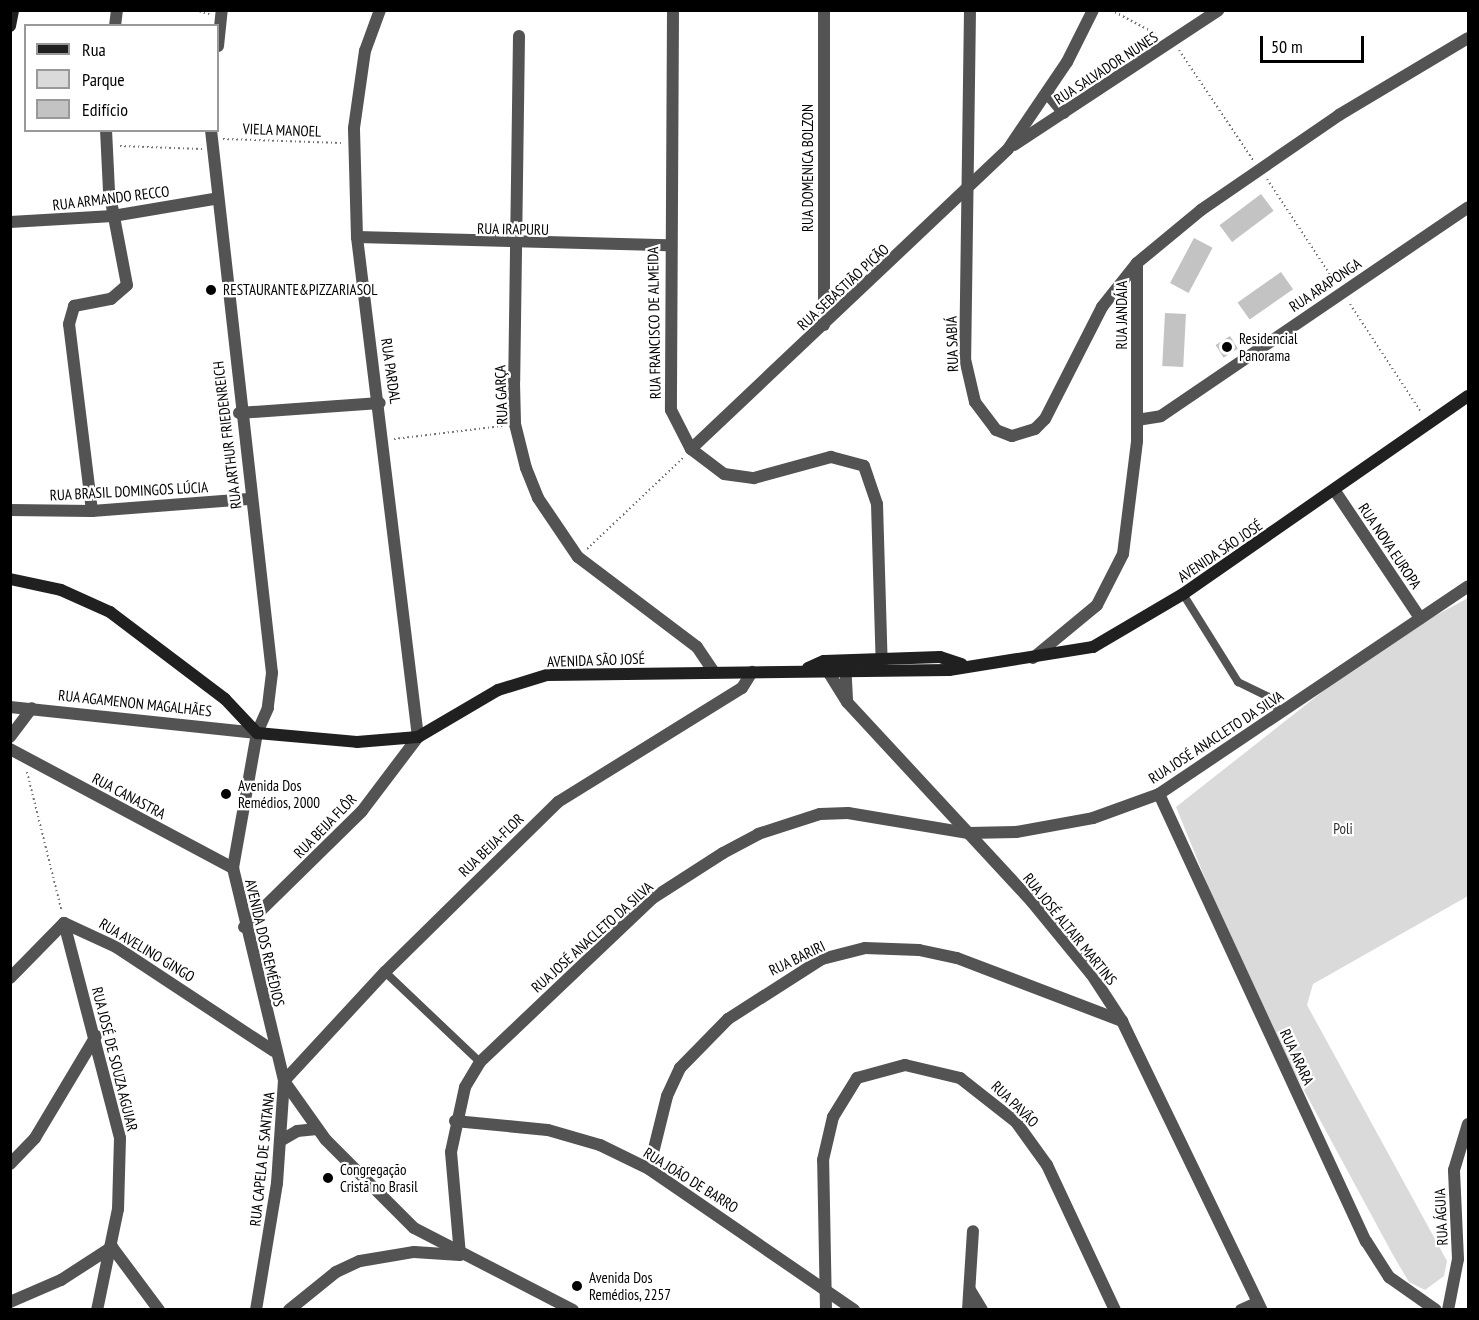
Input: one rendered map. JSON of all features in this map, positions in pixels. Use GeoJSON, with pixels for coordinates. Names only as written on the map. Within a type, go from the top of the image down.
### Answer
{"type":"FeatureCollection","features":[{"type":"Feature","properties":{"kind":"main road"},"geometry":{"type":"LineString","coordinates":[[10,26],[13,10]]}},
{"type":"Feature","properties":{"kind":"main road","name":"AVENIDA SÃO JOSÉ"},"geometry":{"type":"LineString","coordinates":[[257,733],[357,742],[418,737],[498,690],[547,675],[752,672],[882,665],[949,657],[962,664],[1033,658],[1093,647],[1183,594],[1335,491],[1468,396]]}},
{"type":"Feature","properties":{"kind":"main road"},"geometry":{"type":"LineString","coordinates":[[10,579],[86,598],[110,612],[225,699],[257,733]]}},
{"type":"Feature","properties":{"kind":"street"},"geometry":{"type":"LineString","coordinates":[[219,37],[222,10]]}},
{"type":"Feature","properties":{"kind":"street","name":"RUA PARDAL"},"geometry":{"type":"LineString","coordinates":[[380,10],[365,51],[352,143],[357,237],[385,440],[418,737]]}},
{"type":"Feature","properties":{"kind":"street","name":"RUA FRANCISCO DE ALMEIDA"},"geometry":{"type":"LineString","coordinates":[[673,10],[668,245],[671,410],[691,449],[712,468],[738,477],[783,472],[831,457],[864,466],[877,504],[882,665]]}},
{"type":"Feature","properties":{"kind":"street","name":"RUA DOMENICA BOLZON"},"geometry":{"type":"LineString","coordinates":[[824,10],[824,325]]}},
{"type":"Feature","properties":{"kind":"street","name":"RUA SABIÁ"},"geometry":{"type":"LineString","coordinates":[[970,10],[965,358],[975,402],[1000,433],[1028,433],[1046,419],[1102,307],[1137,263]]}},
{"type":"Feature","properties":{"kind":"street","name":"RUA SEBASTIÃO PICÃO"},"geometry":{"type":"LineString","coordinates":[[691,449],[1008,149],[1047,93],[1093,10]]}},
{"type":"Feature","properties":{"kind":"street","name":"RUA SALVADOR NUNES"},"geometry":{"type":"LineString","coordinates":[[1008,149],[1173,42],[1218,10]]}},
{"type":"Feature","properties":{"kind":"street","name":"RUA GARÇA"},"geometry":{"type":"LineString","coordinates":[[519,36],[515,424],[538,498],[578,557],[697,646],[714,672]]}},
{"type":"Feature","properties":{"kind":"street","name":"RUA JANDÁIA"},"geometry":{"type":"LineString","coordinates":[[1033,658],[1097,605],[1115,575],[1130,511],[1137,420],[1137,263],[1260,169],[1468,38]]}},
{"type":"Feature","properties":{"kind":"street"},"geometry":{"type":"LineString","coordinates":[[1047,93],[1064,112]]}},
{"type":"Feature","properties":{"kind":"street"},"geometry":{"type":"LineString","coordinates":[[92,511],[69,324],[74,306],[126,291],[113,216],[106,132]]}},
{"type":"Feature","properties":{"kind":"street","name":"RUA ARTHUR FRIEDENREICH"},"geometry":{"type":"LineString","coordinates":[[211,139],[214,199],[272,673],[268,708],[257,733]]}},
{"type":"Feature","properties":{"kind":"street","name":"RUA ARMANDO RECCO"},"geometry":{"type":"LineString","coordinates":[[10,222],[113,216],[214,199]]}},
{"type":"Feature","properties":{"kind":"street","name":"RUA ARAPONGA"},"geometry":{"type":"LineString","coordinates":[[1137,420],[1161,416],[1468,207]]}},
{"type":"Feature","properties":{"kind":"street","name":"RUA IRAPURU"},"geometry":{"type":"LineString","coordinates":[[357,237],[517,245],[668,245]]}},
{"type":"Feature","properties":{"kind":"street"},"geometry":{"type":"LineString","coordinates":[[239,413],[380,403]]}},
{"type":"Feature","properties":{"kind":"street","name":"RUA NOVA EUROPA"},"geometry":{"type":"LineString","coordinates":[[1335,491],[1420,618]]}},
{"type":"Feature","properties":{"kind":"street","name":"RUA BRASIL DOMINGOS LÚCIA"},"geometry":{"type":"LineString","coordinates":[[10,510],[92,511],[249,499]]}},
{"type":"Feature","properties":{"kind":"street","name":"RUA JOSÉ ANACLETO DA SILVA"},"geometry":{"type":"LineString","coordinates":[[460,1255],[452,1187],[455,1121],[480,1062],[653,898],[759,834],[819,814],[848,813],[968,833],[1016,831],[1093,818],[1159,794],[1468,586]]}},
{"type":"Feature","properties":{"kind":"street","name":"RUA JOSÉ ALTAIR MARTINS"},"geometry":{"type":"LineString","coordinates":[[824,667],[847,702],[968,833],[1077,957],[1122,1021],[1260,1306]]}},
{"type":"Feature","properties":{"kind":"street"},"geometry":{"type":"LineString","coordinates":[[845,667],[847,702]]}},
{"type":"Feature","properties":{"kind":"street","name":"RUA BEIJA-FLOR"},"geometry":{"type":"LineString","coordinates":[[284,1081],[385,972],[558,802],[742,688],[752,672]]}},
{"type":"Feature","properties":{"kind":"street","name":"RUA AGAMENON MAGALHÃES"},"geometry":{"type":"LineString","coordinates":[[10,707],[257,733]]}},
{"type":"Feature","properties":{"kind":"street"},"geometry":{"type":"LineString","coordinates":[[10,737],[32,708]]}},
{"type":"Feature","properties":{"kind":"street","name":"AVENIDA DOS REMÉDIOS"},"geometry":{"type":"LineString","coordinates":[[257,733],[233,868],[244,927],[274,1051],[284,1081],[316,1129],[414,1228],[460,1255],[522,1280],[573,1310]]}},
{"type":"Feature","properties":{"kind":"street","name":"RUA BEIJA FLÔR"},"geometry":{"type":"LineString","coordinates":[[244,927],[362,811],[418,737]]}},
{"type":"Feature","properties":{"kind":"street","name":"RUA CANASTRA"},"geometry":{"type":"LineString","coordinates":[[10,749],[233,868]]}},
{"type":"Feature","properties":{"kind":"street","name":"RUA ARARA"},"geometry":{"type":"LineString","coordinates":[[1159,794],[1366,1241],[1389,1277],[1436,1310]]}},
{"type":"Feature","properties":{"kind":"street"},"geometry":{"type":"LineString","coordinates":[[10,978],[64,923]]}},
{"type":"Feature","properties":{"kind":"street","name":"RUA JOSÉ DE SOUZA AGUIAR"},"geometry":{"type":"LineString","coordinates":[[64,923],[96,1036],[120,1137],[112,1247],[97,1310]]}},
{"type":"Feature","properties":{"kind":"street","name":"RUA AVELINO GINGO"},"geometry":{"type":"LineString","coordinates":[[64,923],[116,946],[274,1051]]}},
{"type":"Feature","properties":{"kind":"street","name":"RUA BARIRI"},"geometry":{"type":"LineString","coordinates":[[649,1168],[667,1096],[686,1062],[728,1019],[822,959],[865,948],[919,950],[957,958],[1122,1021]]}},
{"type":"Feature","properties":{"kind":"street"},"geometry":{"type":"LineString","coordinates":[[10,1164],[35,1138],[96,1036]]}},
{"type":"Feature","properties":{"kind":"street","name":"RUA PAVÃO"},"geometry":{"type":"LineString","coordinates":[[826,1310],[822,1160],[839,1101],[857,1078],[872,1070],[925,1066],[960,1078],[992,1099],[1031,1140],[1115,1310]]}},
{"type":"Feature","properties":{"kind":"street","name":"RUA CAPELA DE SANTANA"},"geometry":{"type":"LineString","coordinates":[[256,1310],[280,1141],[284,1081]]}},
{"type":"Feature","properties":{"kind":"street","name":"RUA JOÃO DE BARRO"},"geometry":{"type":"LineString","coordinates":[[455,1121],[577,1136],[649,1168],[826,1286],[854,1310]]}},
{"type":"Feature","properties":{"kind":"street","name":"RUA ÁGUIA"},"geometry":{"type":"LineString","coordinates":[[1448,1310],[1458,1259],[1454,1170],[1468,1124]]}},
{"type":"Feature","properties":{"kind":"street"},"geometry":{"type":"LineString","coordinates":[[280,1141],[297,1131],[316,1129]]}},
{"type":"Feature","properties":{"kind":"street"},"geometry":{"type":"LineString","coordinates":[[968,1310],[973,1231]]}},
{"type":"Feature","properties":{"kind":"street"},"geometry":{"type":"LineString","coordinates":[[10,1302],[61,1280],[112,1247],[159,1310]]}},
{"type":"Feature","properties":{"kind":"street"},"geometry":{"type":"LineString","coordinates":[[289,1310],[336,1272],[360,1261],[414,1252],[460,1255]]}},
{"type":"Feature","properties":{"kind":"street"},"geometry":{"type":"LineString","coordinates":[[970,1289],[982,1310]]}},
{"type":"Feature","properties":{"kind":"street"},"geometry":{"type":"LineString","coordinates":[[1241,1310],[1260,1306]]}},
{"type":"Feature","properties":{"kind":"lane"},"geometry":{"type":"LineString","coordinates":[[1183,594],[1238,682],[1269,697],[1281,713]]}},
{"type":"Feature","properties":{"kind":"lane"},"geometry":{"type":"LineString","coordinates":[[385,972],[480,1062]]}},
{"type":"Feature","properties":{"kind":"path"},"geometry":{"type":"LineString","coordinates":[[1111,10],[1173,42],[1260,169]]}},
{"type":"Feature","properties":{"kind":"path","name":"VIELA MANOEL"},"geometry":{"type":"LineString","coordinates":[[106,146],[211,139],[352,143]]}},
{"type":"Feature","properties":{"kind":"path"},"geometry":{"type":"LineString","coordinates":[[385,440],[515,424]]}},
{"type":"Feature","properties":{"kind":"path"},"geometry":{"type":"LineString","coordinates":[[578,557],[691,449]]}},
{"type":"Feature","properties":{"kind":"path"},"geometry":{"type":"LineString","coordinates":[[22,756],[64,923]]}},
{"type":"Feature","properties":{"kind":"green space","name":"Poli"},"geometry":{"type":"Polygon","coordinates":[[[1468,598],[1468,896],[1313,984],[1307,1005],[1447,1261],[1444,1276],[1425,1290],[1409,1282],[1393,1255],[1253,996],[1176,807],[1383,644],[1468,598]]]}},
{"type":"Feature","properties":{"kind":"building"},"geometry":{"type":"Polygon","coordinates":[[[1261,194],[1274,211],[1232,242],[1219,225],[1261,194]]]}},
{"type":"Feature","properties":{"kind":"building"},"geometry":{"type":"Polygon","coordinates":[[[1194,238],[1213,248],[1189,293],[1170,283],[1194,238]]]}},
{"type":"Feature","properties":{"kind":"building"},"geometry":{"type":"Polygon","coordinates":[[[1281,272],[1293,289],[1250,320],[1238,302],[1281,272]]]}},
{"type":"Feature","properties":{"kind":"building"},"geometry":{"type":"Polygon","coordinates":[[[1165,313],[1186,314],[1183,367],[1162,366],[1165,313]]]}},
{"type":"Feature","properties":{"kind":"building","name":"Residencial Panorama"},"geometry":{"type":"Polygon","coordinates":[[[1230,336],[1238,349],[1224,358],[1216,345],[1230,336]]]}},
{"type":"Feature","properties":{"kind":"place","name":"RESTAURANTE&PIZZARIASOL"},"geometry":{"type":"Point","coordinates":[211,290]}},
{"type":"Feature","properties":{"kind":"place","name":"Residencial Panorama"},"geometry":{"type":"Point","coordinates":[1227,347]}},
{"type":"Feature","properties":{"kind":"place","name":"Avenida Dos Remédios, 2000"},"geometry":{"type":"Point","coordinates":[226,794]}},
{"type":"Feature","properties":{"kind":"place","name":"Congregação Cristã no Brasil"},"geometry":{"type":"Point","coordinates":[328,1178]}},
{"type":"Feature","properties":{"kind":"place","name":"Avenida Dos Remédios, 2257"},"geometry":{"type":"Point","coordinates":[577,1286]}}]}
